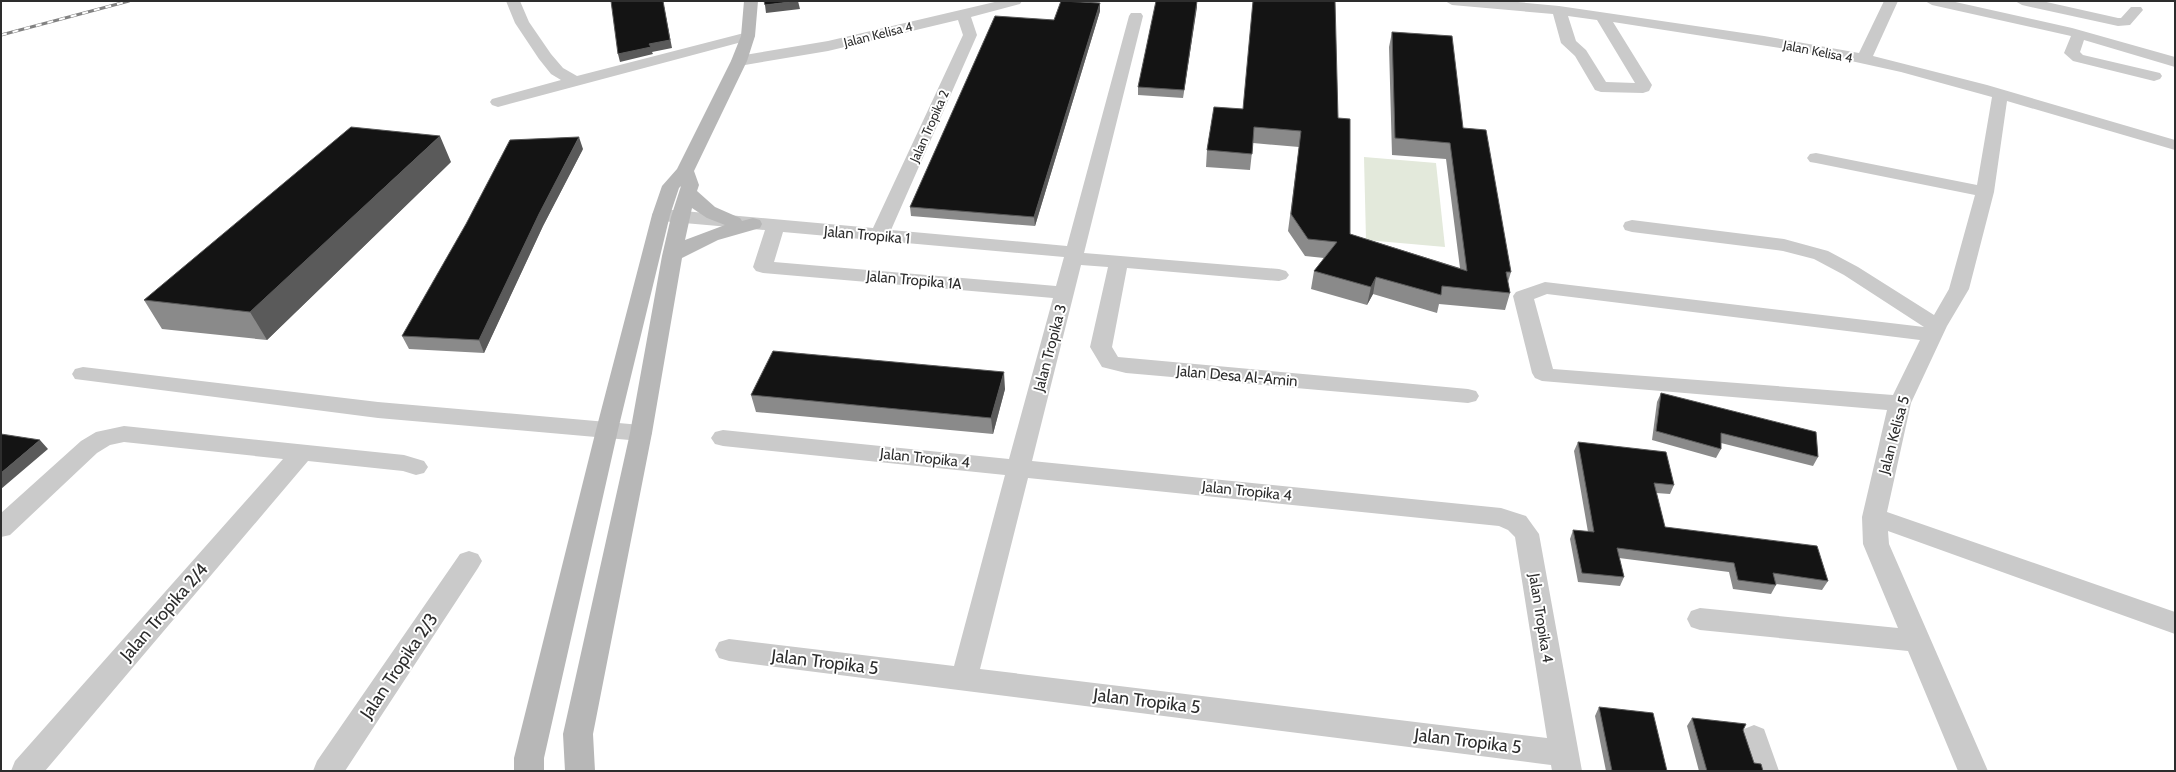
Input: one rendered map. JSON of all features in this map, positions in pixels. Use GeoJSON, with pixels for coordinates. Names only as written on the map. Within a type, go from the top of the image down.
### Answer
{"type":"FeatureCollection","features":[{"type":"Feature","properties":{"kind":"street"},"geometry":{"type":"LineString","coordinates":[[513,1],[522,23],[536,40],[544,56],[557,71],[575,82]]}},
{"type":"Feature","properties":{"kind":"street"},"geometry":{"type":"LineString","coordinates":[[529,771],[529,758],[607,430],[661,215],[671,186],[685,171],[707,123],[739,61],[747,39],[751,1]]}},
{"type":"Feature","properties":{"kind":"street","name":"Jalan Kelisa 4"},"geometry":{"type":"LineString","coordinates":[[739,61],[828,46],[908,26],[963,15],[1015,1]]}},
{"type":"Feature","properties":{"kind":"street","name":"Jalan Kelisa 4"},"geometry":{"type":"LineString","coordinates":[[1452,1],[1515,5],[1602,16],[1760,40],[1864,59],[2000,95],[2175,145]]}},
{"type":"Feature","properties":{"kind":"street"},"geometry":{"type":"LineString","coordinates":[[1864,59],[1892,1]]}},
{"type":"Feature","properties":{"kind":"street"},"geometry":{"type":"LineString","coordinates":[[1932,1],[2079,34],[2175,62]]}},
{"type":"Feature","properties":{"kind":"street"},"geometry":{"type":"LineString","coordinates":[[2022,1],[2118,22],[2125,22],[2136,10]]}},
{"type":"Feature","properties":{"kind":"street"},"geometry":{"type":"LineString","coordinates":[[1559,10],[1569,42],[1581,53],[1601,87],[1643,88],[1644,85],[1602,16]]}},
{"type":"Feature","properties":{"kind":"street","name":"Jalan Tropika 2"},"geometry":{"type":"LineString","coordinates":[[879,236],[970,35],[963,15]]}},
{"type":"Feature","properties":{"kind":"street","name":"Jalan Tropika 3"},"geometry":{"type":"LineString","coordinates":[[964,679],[1136,16]]}},
{"type":"Feature","properties":{"kind":"street"},"geometry":{"type":"LineString","coordinates":[[2079,34],[2072,53],[2078,58],[2154,76]]}},
{"type":"Feature","properties":{"kind":"street"},"geometry":{"type":"LineString","coordinates":[[498,102],[747,39]]}},
{"type":"Feature","properties":{"kind":"street","name":"Jalan Kelisa 5"},"geometry":{"type":"LineString","coordinates":[[1973,771],[1876,544],[1874,517],[1900,403],[1935,331],[1959,289],[1985,192],[2000,95]]}},
{"type":"Feature","properties":{"kind":"street"},"geometry":{"type":"LineString","coordinates":[[1816,158],[1985,192]]}},
{"type":"Feature","properties":{"kind":"street"},"geometry":{"type":"LineString","coordinates":[[580,771],[578,734],[641,433],[672,256],[680,217],[689,192],[690,185],[685,171]]}},
{"type":"Feature","properties":{"kind":"street"},"geometry":{"type":"LineString","coordinates":[[689,192],[694,201],[701,207],[733,222]]}},
{"type":"Feature","properties":{"kind":"street","name":"Jalan Tropika 1"},"geometry":{"type":"LineString","coordinates":[[661,215],[1074,255],[1119,262],[1279,275]]}},
{"type":"Feature","properties":{"kind":"street"},"geometry":{"type":"LineString","coordinates":[[672,256],[692,242],[710,234],[753,224]]}},
{"type":"Feature","properties":{"kind":"street"},"geometry":{"type":"LineString","coordinates":[[1632,226],[1784,245],[1821,255],[1851,271],[1935,331]]}},
{"type":"Feature","properties":{"kind":"street","name":"Jalan Tropika 1A"},"geometry":{"type":"LineString","coordinates":[[775,227],[763,267],[1064,293]]}},
{"type":"Feature","properties":{"kind":"street","name":"Jalan Desa Al-Amin"},"geometry":{"type":"LineString","coordinates":[[1119,262],[1101,347],[1110,362],[1126,366],[1468,396]]}},
{"type":"Feature","properties":{"kind":"street"},"geometry":{"type":"LineString","coordinates":[[1900,403],[1550,376],[1543,373],[1523,296],[1545,288],[1935,331]]}},
{"type":"Feature","properties":{"kind":"street"},"geometry":{"type":"LineString","coordinates":[[83,374],[378,410],[641,433]]}},
{"type":"Feature","properties":{"kind":"street"},"geometry":{"type":"LineString","coordinates":[[1,528],[89,448],[104,438],[124,434],[404,463],[416,467]]}},
{"type":"Feature","properties":{"kind":"street","name":"Jalan Tropika 4"},"geometry":{"type":"LineString","coordinates":[[723,438],[1501,517],[1517,523],[1528,534],[1566,762]]}},
{"type":"Feature","properties":{"kind":"street","name":"Jalan Tropika 2/4"},"geometry":{"type":"LineString","coordinates":[[26,771],[302,453]]}},
{"type":"Feature","properties":{"kind":"street"},"geometry":{"type":"LineString","coordinates":[[1874,517],[2175,623]]}},
{"type":"Feature","properties":{"kind":"street","name":"Jalan Tropika 2/3"},"geometry":{"type":"LineString","coordinates":[[328,771],[469,561]]}},
{"type":"Feature","properties":{"kind":"street"},"geometry":{"type":"LineString","coordinates":[[1700,619],[1917,641]]}},
{"type":"Feature","properties":{"kind":"street","name":"Jalan Tropika 5"},"geometry":{"type":"LineString","coordinates":[[729,650],[964,679],[1566,762]]}},
{"type":"Feature","properties":{"kind":"street"},"geometry":{"type":"LineString","coordinates":[[1754,738],[1764,771]]}},
{"type":"Feature","properties":{"kind":"shaded area"},"geometry":{"type":"Polygon","coordinates":[[[1364,157],[1436,163],[1445,247],[1366,240],[1364,157]]]}},
{"type":"Feature","properties":{"kind":"building"},"geometry":{"type":"Polygon","coordinates":[[[611,1],[663,1],[670,40],[649,44],[651,47],[618,54],[611,1]]]}},
{"type":"Feature","properties":{"kind":"building"},"geometry":{"type":"Polygon","coordinates":[[[764,1],[798,1],[765,5],[764,1]]]}},
{"type":"Feature","properties":{"kind":"building"},"geometry":{"type":"Polygon","coordinates":[[[1061,1],[1100,3],[1034,217],[910,207],[995,16],[1054,20],[1061,1]]]}},
{"type":"Feature","properties":{"kind":"building"},"geometry":{"type":"Polygon","coordinates":[[[1156,1],[1197,1],[1184,90],[1138,87],[1156,1]]]}},
{"type":"Feature","properties":{"kind":"building"},"geometry":{"type":"Polygon","coordinates":[[[1253,1],[1335,1],[1338,118],[1350,119],[1350,234],[1467,271],[1450,143],[1395,138],[1392,32],[1452,36],[1463,128],[1486,130],[1511,272],[1506,272],[1510,293],[1442,286],[1441,295],[1376,277],[1371,287],[1314,271],[1337,242],[1308,239],[1291,214],[1301,131],[1254,127],[1252,154],[1207,150],[1214,107],[1243,109],[1253,1]]]}},
{"type":"Feature","properties":{"kind":"building"},"geometry":{"type":"Polygon","coordinates":[[[351,127],[440,136],[250,312],[144,300],[351,127]]]}},
{"type":"Feature","properties":{"kind":"building"},"geometry":{"type":"Polygon","coordinates":[[[579,137],[539,214],[479,340],[402,336],[466,224],[510,140],[579,137]]]}},
{"type":"Feature","properties":{"kind":"building"},"geometry":{"type":"Polygon","coordinates":[[[773,351],[1004,372],[991,418],[751,395],[773,351]]]}},
{"type":"Feature","properties":{"kind":"building"},"geometry":{"type":"Polygon","coordinates":[[[1661,393],[1816,432],[1818,457],[1721,433],[1721,449],[1656,431],[1661,393]]]}},
{"type":"Feature","properties":{"kind":"building"},"geometry":{"type":"Polygon","coordinates":[[[1,434],[40,440],[1,473],[1,434]]]}},
{"type":"Feature","properties":{"kind":"building"},"geometry":{"type":"Polygon","coordinates":[[[1578,442],[1666,452],[1674,485],[1654,483],[1665,527],[1817,546],[1828,581],[1773,573],[1776,585],[1738,580],[1734,563],[1617,548],[1624,577],[1582,573],[1573,530],[1594,532],[1578,442]]]}},
{"type":"Feature","properties":{"kind":"building"},"geometry":{"type":"Polygon","coordinates":[[[1599,707],[1653,713],[1667,771],[1612,771],[1599,707]]]}},
{"type":"Feature","properties":{"kind":"building"},"geometry":{"type":"Polygon","coordinates":[[[1692,718],[1746,724],[1743,730],[1754,763],[1761,764],[1763,771],[1707,771],[1692,718]]]}},
{"type":"Feature","properties":{"kind":"railway"},"geometry":{"type":"LineString","coordinates":[[1,35],[129,1]]}}]}
